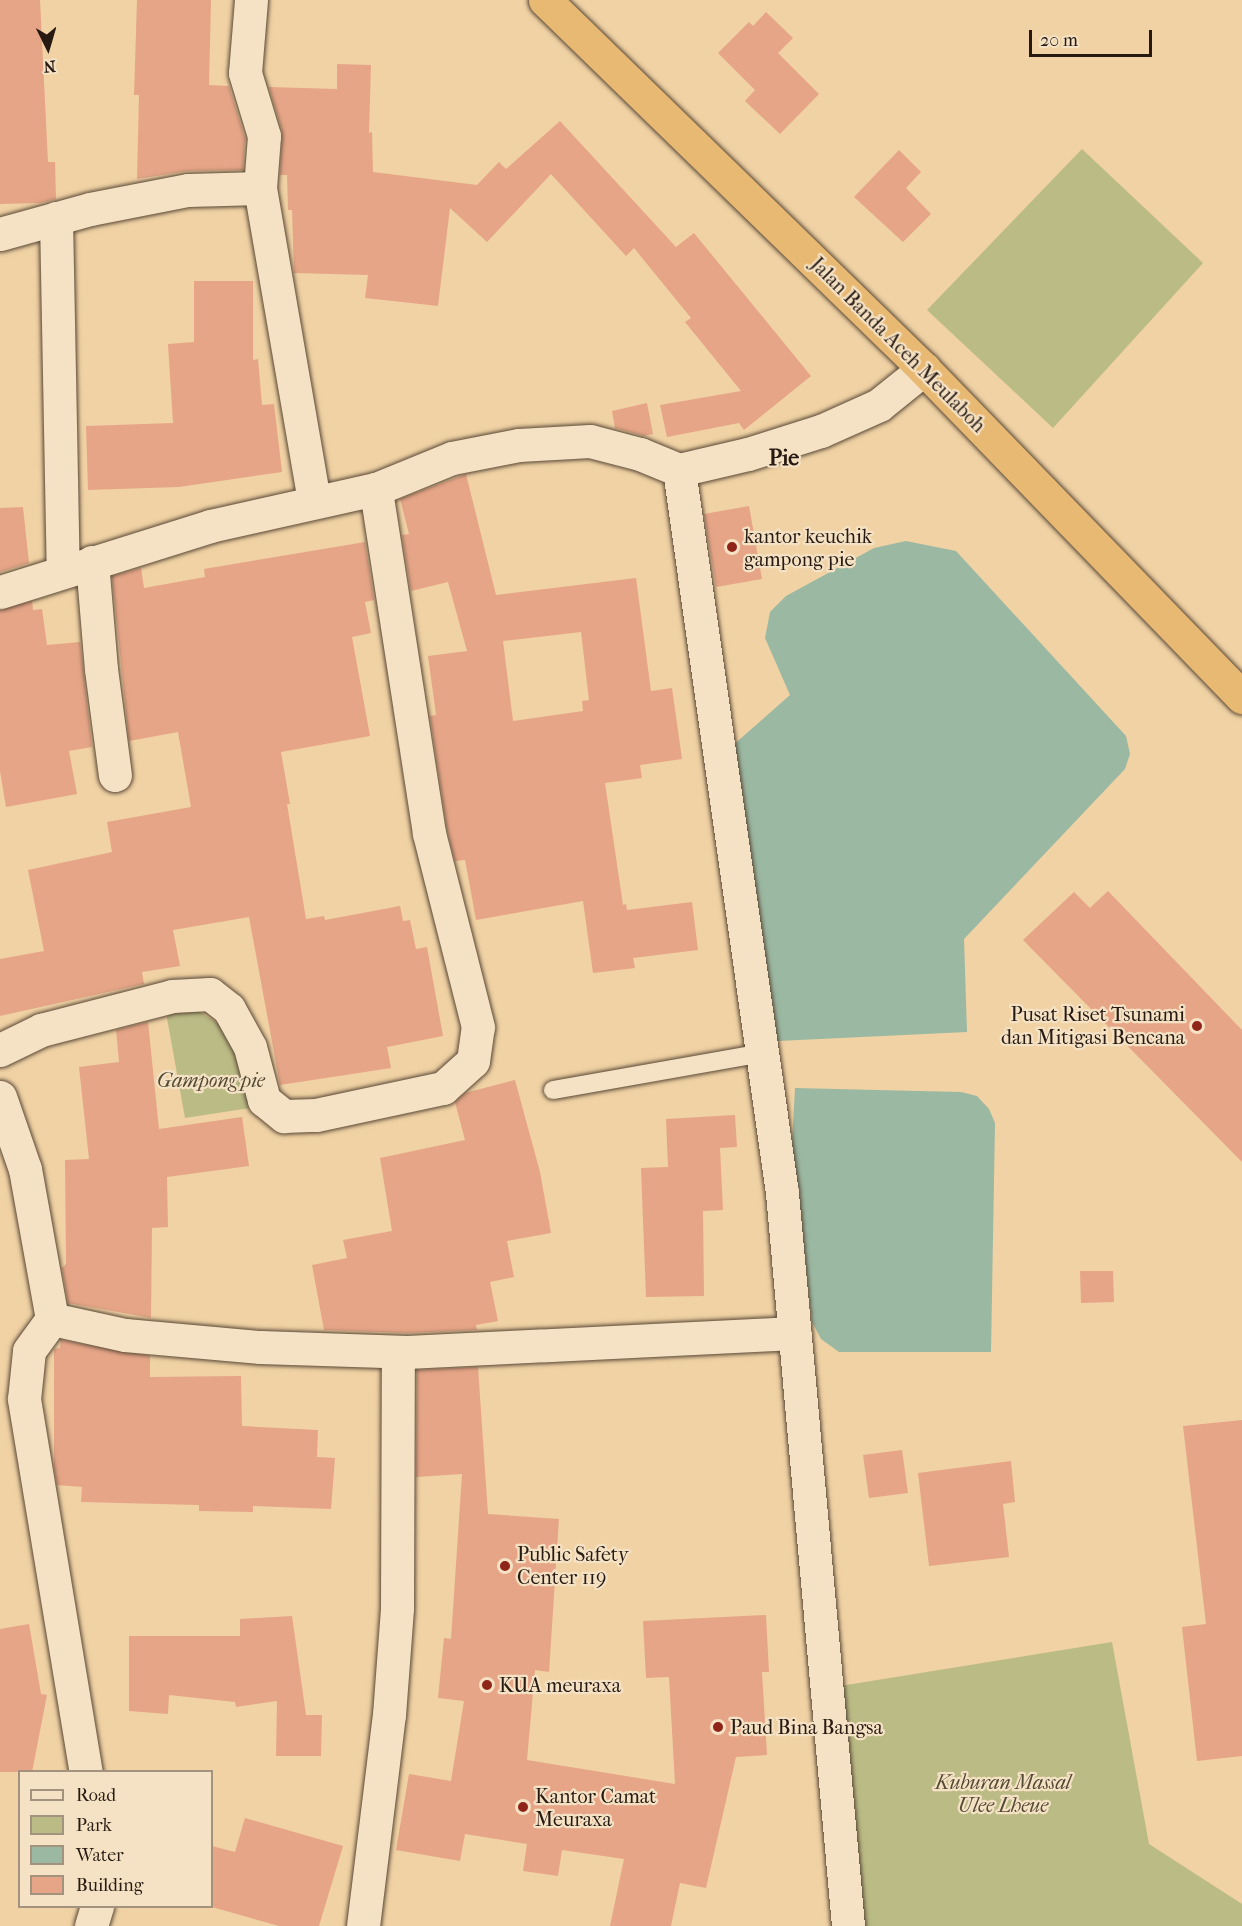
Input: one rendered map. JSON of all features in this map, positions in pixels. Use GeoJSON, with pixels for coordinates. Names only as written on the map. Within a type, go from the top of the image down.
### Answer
{"type":"FeatureCollection","features":[{"type":"Feature","properties":{"kind":"highway","name":"Jalan Banda Aceh Meulaboh"},"geometry":{"type":"LineString","coordinates":[[545,0],[924,369],[1242,697]]}},
{"type":"Feature","properties":{"kind":"street"},"geometry":{"type":"LineString","coordinates":[[251,0],[245,74],[264,136],[260,189],[314,500]]}},
{"type":"Feature","properties":{"kind":"street"},"geometry":{"type":"LineString","coordinates":[[0,234],[56,218],[188,190],[260,189]]}},
{"type":"Feature","properties":{"kind":"street"},"geometry":{"type":"LineString","coordinates":[[56,218],[78,567],[101,669],[115,775]]}},
{"type":"Feature","properties":{"kind":"street"},"geometry":{"type":"LineString","coordinates":[[0,592],[210,526],[314,500],[376,489],[452,458],[519,445],[590,441],[640,454],[679,470],[821,431],[879,405],[924,369]]}},
{"type":"Feature","properties":{"kind":"street"},"geometry":{"type":"LineString","coordinates":[[679,470],[782,1193],[848,1926]]}},
{"type":"Feature","properties":{"kind":"street"},"geometry":{"type":"LineString","coordinates":[[0,1050],[41,1030],[172,996],[210,994],[229,1009],[250,1047],[264,1100],[284,1116],[316,1115],[443,1088],[473,1061],[478,1027],[429,833],[376,489]]}},
{"type":"Feature","properties":{"kind":"street"},"geometry":{"type":"LineString","coordinates":[[0,1097],[25,1168],[52,1319],[29,1351],[24,1399],[30,1448],[52,1551],[86,1770]]}},
{"type":"Feature","properties":{"kind":"street"},"geometry":{"type":"LineString","coordinates":[[52,1319],[125,1335],[260,1347],[398,1352],[795,1332]]}},
{"type":"Feature","properties":{"kind":"street"},"geometry":{"type":"LineString","coordinates":[[363,1926],[389,1715],[398,1608],[398,1352]]}},
{"type":"Feature","properties":{"kind":"street"},"geometry":{"type":"LineString","coordinates":[[91,1926],[96,1908]]}},
{"type":"Feature","properties":{"kind":"lane"},"geometry":{"type":"LineString","coordinates":[[553,1090],[762,1053]]}},
{"type":"Feature","properties":{"kind":"green space"},"geometry":{"type":"Polygon","coordinates":[[[1082,149],[1203,263],[1053,428],[927,310],[1082,149]]]}},
{"type":"Feature","properties":{"kind":"green space","name":"Gampong pie"},"geometry":{"type":"Polygon","coordinates":[[[165,1007],[200,1012],[223,1027],[233,1043],[247,1086],[250,1108],[185,1118],[165,1007]]]}},
{"type":"Feature","properties":{"kind":"green space","name":"Kuburan Massal Ulee Lheue"},"geometry":{"type":"Polygon","coordinates":[[[1112,1642],[1149,1844],[1242,1904],[1242,1926],[854,1926],[834,1687],[1112,1642]]]}},
{"type":"Feature","properties":{"kind":"water"},"geometry":{"type":"Polygon","coordinates":[[[906,541],[956,551],[1126,736],[1130,754],[1125,769],[964,939],[967,1032],[758,1042],[731,747],[790,695],[765,638],[770,612],[786,596],[874,548],[906,541]]]}},
{"type":"Feature","properties":{"kind":"water"},"geometry":{"type":"Polygon","coordinates":[[[795,1088],[961,1092],[977,1096],[989,1109],[995,1123],[991,1352],[839,1352],[821,1339],[812,1322],[792,1144],[795,1088]]]}},
{"type":"Feature","properties":{"kind":"building"},"geometry":{"type":"Polygon","coordinates":[[[0,0],[40,0],[48,162],[55,162],[56,199],[40,203],[0,204],[0,0]]]}},
{"type":"Feature","properties":{"kind":"building"},"geometry":{"type":"Polygon","coordinates":[[[137,0],[211,0],[209,85],[229,86],[245,138],[243,170],[187,171],[137,179],[139,95],[134,95],[137,0]]]}},
{"type":"Feature","properties":{"kind":"building"},"geometry":{"type":"Polygon","coordinates":[[[766,12],[793,38],[778,53],[819,94],[780,134],[745,101],[755,90],[718,53],[749,22],[753,26],[766,12]]]}},
{"type":"Feature","properties":{"kind":"building"},"geometry":{"type":"Polygon","coordinates":[[[337,64],[371,65],[369,133],[372,132],[373,172],[477,185],[499,162],[506,169],[560,121],[676,247],[694,233],[811,376],[744,430],[739,423],[667,437],[660,405],[741,391],[685,322],[691,318],[634,248],[626,256],[551,174],[487,242],[450,208],[438,306],[365,298],[368,275],[294,273],[292,210],[288,210],[287,175],[280,175],[282,131],[269,87],[337,89],[337,64]]]}},
{"type":"Feature","properties":{"kind":"building"},"geometry":{"type":"Polygon","coordinates":[[[899,150],[921,172],[906,188],[931,214],[903,242],[854,197],[899,150]]]}},
{"type":"Feature","properties":{"kind":"building"},"geometry":{"type":"Polygon","coordinates":[[[194,281],[253,281],[253,360],[258,359],[262,405],[274,404],[282,472],[179,487],[88,490],[86,426],[173,423],[168,344],[194,342],[194,281]]]}},
{"type":"Feature","properties":{"kind":"building"},"geometry":{"type":"Polygon","coordinates":[[[647,403],[653,434],[644,436],[615,428],[612,411],[647,403]]]}},
{"type":"Feature","properties":{"kind":"building"},"geometry":{"type":"Polygon","coordinates":[[[466,474],[496,595],[636,578],[651,691],[672,688],[682,759],[640,765],[642,778],[605,783],[623,905],[626,904],[627,910],[692,902],[698,950],[633,958],[635,968],[593,973],[583,901],[476,920],[465,860],[455,861],[447,829],[430,716],[436,715],[428,656],[467,651],[448,582],[411,591],[402,535],[409,534],[400,499],[466,474]],[[581,632],[503,641],[513,721],[583,711],[582,701],[589,700],[581,632]]]}},
{"type":"Feature","properties":{"kind":"building","name":"kantor keuchik gampong pie"},"geometry":{"type":"Polygon","coordinates":[[[749,506],[762,579],[716,587],[704,514],[749,506]]]}},
{"type":"Feature","properties":{"kind":"building"},"geometry":{"type":"Polygon","coordinates":[[[23,507],[29,563],[0,572],[0,508],[23,507]]]}},
{"type":"Feature","properties":{"kind":"building"},"geometry":{"type":"Polygon","coordinates":[[[365,542],[374,600],[365,602],[371,633],[352,637],[370,736],[281,752],[290,804],[287,804],[306,919],[324,916],[325,920],[400,906],[403,921],[410,920],[416,949],[427,947],[443,1036],[387,1047],[391,1068],[280,1085],[249,917],[173,930],[180,966],[142,972],[144,984],[0,1016],[0,959],[44,951],[28,870],[112,852],[107,822],[191,807],[178,732],[129,741],[112,576],[141,568],[144,588],[205,577],[204,569],[365,542]]]}},
{"type":"Feature","properties":{"kind":"building"},"geometry":{"type":"Polygon","coordinates":[[[32,601],[33,610],[42,609],[47,645],[80,642],[92,747],[69,751],[77,794],[6,807],[0,771],[0,610],[32,601]]]}},
{"type":"Feature","properties":{"kind":"building","name":"Pusat Riset Tsunami dan Mitigasi Bencana"},"geometry":{"type":"Polygon","coordinates":[[[1108,891],[1242,1030],[1242,1162],[1023,940],[1074,892],[1090,908],[1108,891]]]}},
{"type":"Feature","properties":{"kind":"building"},"geometry":{"type":"Polygon","coordinates":[[[148,1022],[159,1129],[242,1117],[249,1166],[167,1177],[168,1227],[152,1228],[151,1318],[68,1303],[62,1268],[66,1264],[65,1160],[89,1159],[79,1067],[119,1062],[116,1030],[148,1022]]]}},
{"type":"Feature","properties":{"kind":"building"},"geometry":{"type":"Polygon","coordinates":[[[515,1080],[540,1172],[551,1233],[507,1241],[514,1277],[490,1282],[498,1321],[476,1325],[477,1330],[407,1333],[324,1330],[312,1265],[347,1258],[343,1240],[392,1231],[380,1158],[465,1140],[455,1102],[465,1093],[515,1080]]]}},
{"type":"Feature","properties":{"kind":"building"},"geometry":{"type":"Polygon","coordinates":[[[735,1115],[737,1147],[720,1148],[723,1210],[703,1211],[704,1296],[646,1297],[641,1168],[668,1167],[666,1119],[735,1115]]]}},
{"type":"Feature","properties":{"kind":"building"},"geometry":{"type":"Polygon","coordinates":[[[1080,1271],[1113,1271],[1114,1302],[1081,1303],[1080,1271]]]}},
{"type":"Feature","properties":{"kind":"building"},"geometry":{"type":"Polygon","coordinates":[[[61,1340],[150,1356],[150,1377],[241,1376],[242,1426],[318,1430],[317,1457],[335,1458],[331,1509],[253,1506],[253,1512],[199,1511],[199,1505],[81,1502],[82,1487],[57,1485],[54,1467],[54,1349],[60,1348],[61,1340]]]}},
{"type":"Feature","properties":{"kind":"building"},"geometry":{"type":"Polygon","coordinates":[[[478,1367],[488,1514],[559,1519],[549,1672],[535,1670],[527,1760],[675,1784],[669,1677],[646,1678],[643,1621],[766,1615],[769,1672],[762,1672],[767,1755],[736,1757],[706,1888],[680,1883],[671,1926],[610,1926],[624,1859],[562,1850],[558,1876],[523,1871],[527,1844],[465,1834],[460,1861],[396,1850],[409,1774],[451,1781],[464,1701],[438,1698],[444,1638],[451,1639],[462,1474],[416,1477],[417,1370],[478,1367]]]}},
{"type":"Feature","properties":{"kind":"building"},"geometry":{"type":"Polygon","coordinates":[[[1242,1420],[1242,1756],[1197,1761],[1182,1627],[1206,1624],[1183,1426],[1242,1420]]]}},
{"type":"Feature","properties":{"kind":"building"},"geometry":{"type":"Polygon","coordinates":[[[902,1450],[908,1493],[869,1498],[863,1455],[902,1450]]]}},
{"type":"Feature","properties":{"kind":"building"},"geometry":{"type":"Polygon","coordinates":[[[1011,1461],[1015,1502],[1003,1504],[1009,1557],[929,1566],[918,1473],[1011,1461]]]}},
{"type":"Feature","properties":{"kind":"building"},"geometry":{"type":"Polygon","coordinates":[[[292,1616],[306,1715],[322,1715],[321,1756],[276,1756],[277,1701],[236,1707],[235,1702],[169,1695],[168,1714],[129,1711],[129,1636],[240,1636],[240,1619],[292,1616]]]}},
{"type":"Feature","properties":{"kind":"building"},"geometry":{"type":"Polygon","coordinates":[[[29,1624],[41,1694],[47,1695],[32,1770],[0,1772],[0,1629],[29,1624]]]}},
{"type":"Feature","properties":{"kind":"building"},"geometry":{"type":"Polygon","coordinates":[[[245,1818],[343,1846],[319,1926],[279,1926],[213,1907],[213,1846],[235,1852],[245,1818]]]}},
{"type":"Feature","properties":{"kind":"place","name":"kantor keuchik gampong pie"},"geometry":{"type":"Point","coordinates":[732,547]}},
{"type":"Feature","properties":{"kind":"place","name":"Pusat Riset Tsunami dan Mitigasi Bencana"},"geometry":{"type":"Point","coordinates":[1197,1026]}},
{"type":"Feature","properties":{"kind":"place","name":"Public Safety Center 119"},"geometry":{"type":"Point","coordinates":[505,1566]}},
{"type":"Feature","properties":{"kind":"place","name":"KUA meuraxa"},"geometry":{"type":"Point","coordinates":[487,1685]}},
{"type":"Feature","properties":{"kind":"place","name":"Paud Bina Bangsa"},"geometry":{"type":"Point","coordinates":[718,1727]}},
{"type":"Feature","properties":{"kind":"place","name":"Kantor Camat Meuraxa"},"geometry":{"type":"Point","coordinates":[523,1807]}},
{"type":"Feature","properties":{"kind":"district","name":"Pie"},"geometry":{"type":"Point","coordinates":[784,459]}}]}
